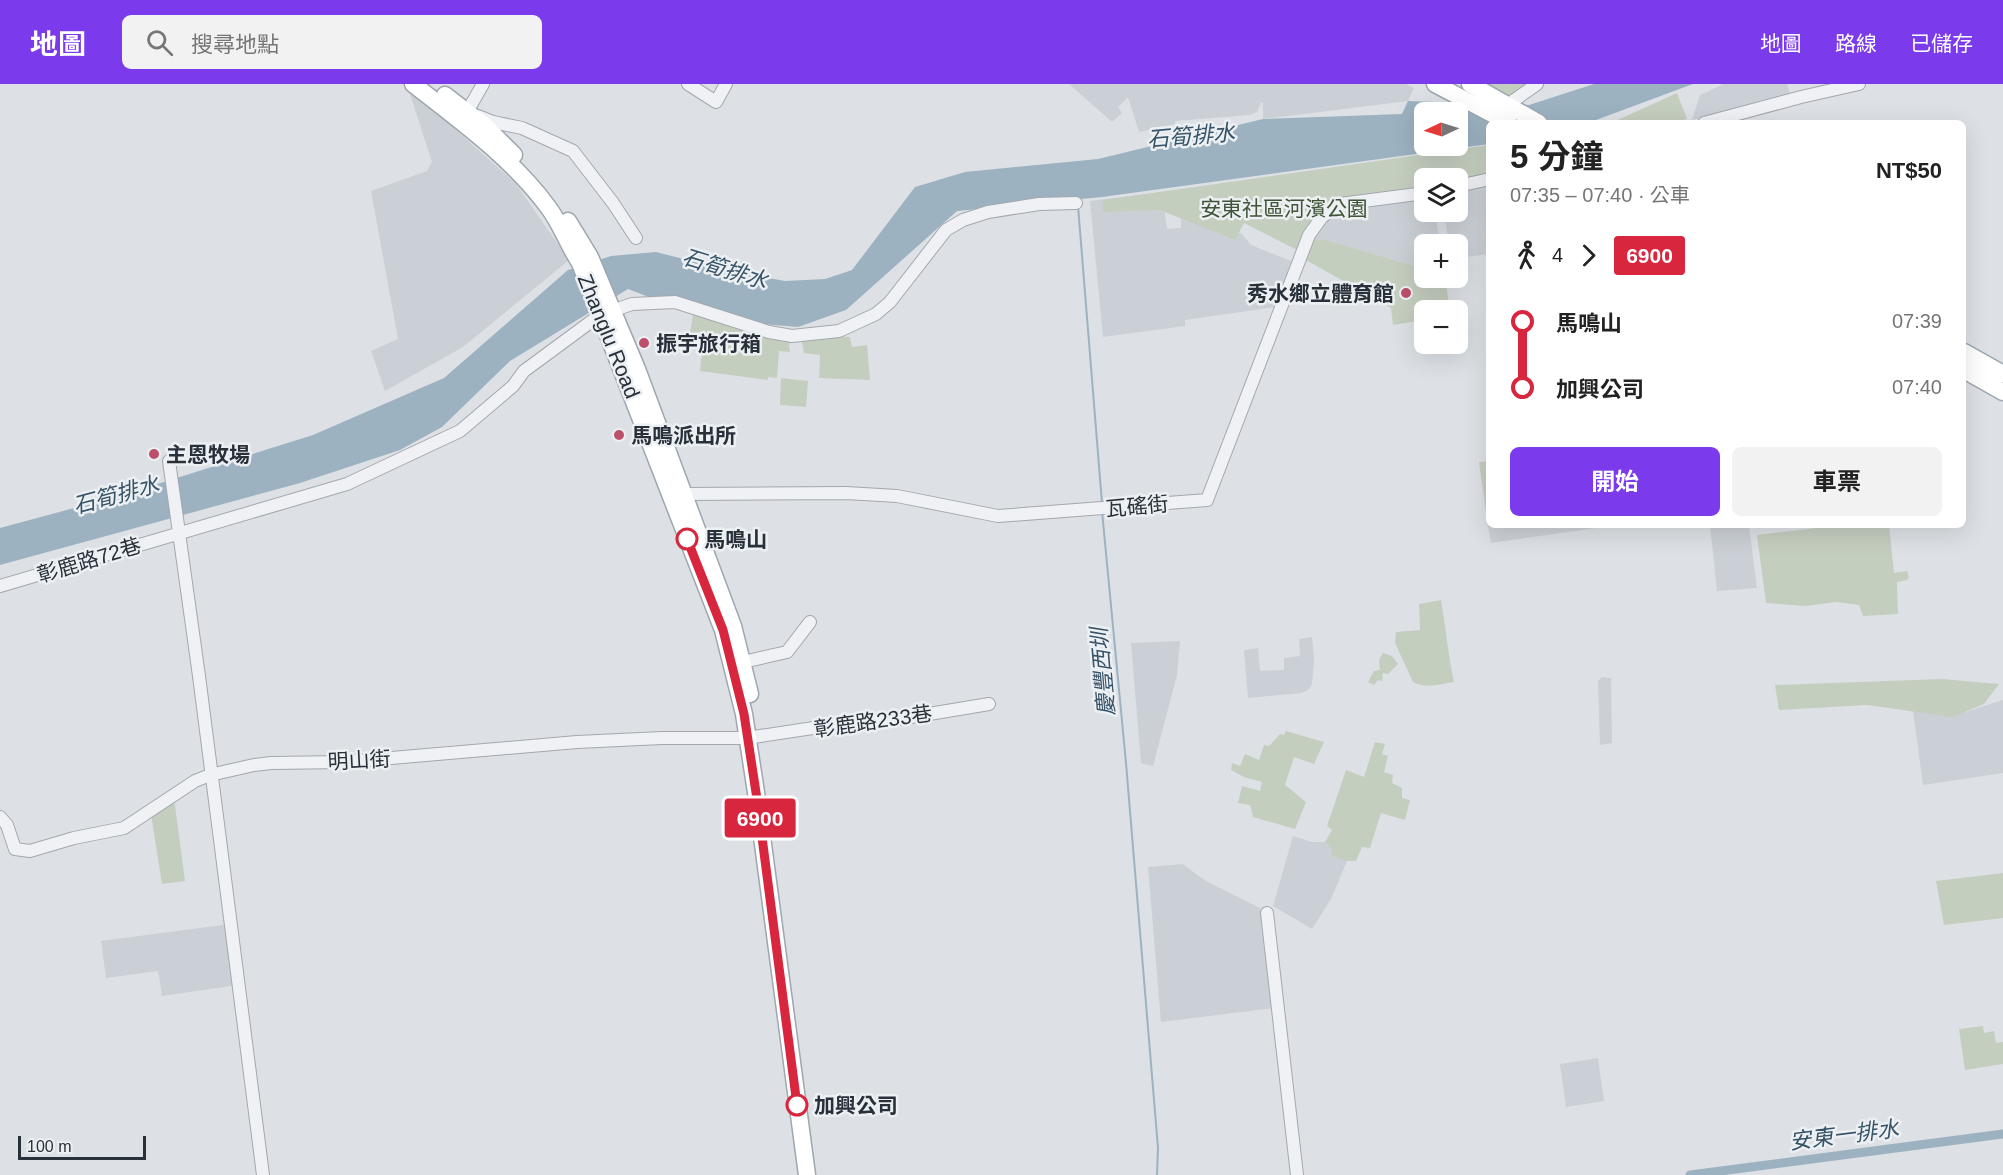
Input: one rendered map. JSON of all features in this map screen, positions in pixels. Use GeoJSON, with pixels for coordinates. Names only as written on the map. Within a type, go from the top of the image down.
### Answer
{"type":"FeatureCollection","features":[{"type":"Feature","properties":{"kind":"main road","name":"Zhanglu Road"},"geometry":{"type":"LineString","coordinates":[[413,84],[465,117]]}},
{"type":"Feature","properties":{"kind":"main road","name":"Zhanglu Road"},"geometry":{"type":"LineString","coordinates":[[430,84],[465,117],[549,208],[580,263],[589,269],[662,474],[743,662],[757,799],[797,1069],[817,1175]]}},
{"type":"Feature","properties":{"kind":"main road"},"geometry":{"type":"LineString","coordinates":[[1470,84],[1533,120]]}},
{"type":"Feature","properties":{"kind":"main road"},"geometry":{"type":"LineString","coordinates":[[1438,85],[1503,120]]}},
{"type":"Feature","properties":{"kind":"main road","name":"Zhanglu Road"},"geometry":{"type":"LineString","coordinates":[[605,310],[637,369],[683,494],[728,628],[744,714],[752,737]]}},
{"type":"Feature","properties":{"kind":"main road"},"geometry":{"type":"LineString","coordinates":[[1966,353],[2003,374]]}},
{"type":"Feature","properties":{"kind":"main road"},"geometry":{"type":"LineString","coordinates":[[1966,371],[2003,392]]}},
{"type":"Feature","properties":{"kind":"main road","name":"Zhanglu Road"},"geometry":{"type":"LineString","coordinates":[[797,1069],[807,1175]]}},
{"type":"Feature","properties":{"kind":"street"},"geometry":{"type":"LineString","coordinates":[[483,84],[465,117],[522,128],[573,151],[613,203],[636,238]]}},
{"type":"Feature","properties":{"kind":"street"},"geometry":{"type":"LineString","coordinates":[[688,84],[716,102],[726,84]]}},
{"type":"Feature","properties":{"kind":"street"},"geometry":{"type":"LineString","coordinates":[[1506,106],[1537,84]]}},
{"type":"Feature","properties":{"kind":"street"},"geometry":{"type":"LineString","coordinates":[[1715,120],[1859,84]]}},
{"type":"Feature","properties":{"kind":"street"},"geometry":{"type":"LineString","coordinates":[[1468,184],[1486,180]]}},
{"type":"Feature","properties":{"kind":"street","name":"瓦磘街"},"geometry":{"type":"LineString","coordinates":[[683,494],[846,493],[897,496],[998,516],[1207,500],[1309,235],[1322,217],[1340,204],[1414,194]]}},
{"type":"Feature","properties":{"kind":"street"},"geometry":{"type":"LineString","coordinates":[[605,310],[632,304],[675,302],[792,336],[840,331],[876,314],[890,302],[946,230],[963,220],[988,212],[1076,203]]}},
{"type":"Feature","properties":{"kind":"street","name":"彰鹿路72巷"},"geometry":{"type":"LineString","coordinates":[[0,586],[347,484],[460,431],[513,386],[524,371],[605,310]]}},
{"type":"Feature","properties":{"kind":"street"},"geometry":{"type":"LineString","coordinates":[[169,461],[263,1175]]}},
{"type":"Feature","properties":{"kind":"street"},"geometry":{"type":"LineString","coordinates":[[662,474],[683,494]]}},
{"type":"Feature","properties":{"kind":"street"},"geometry":{"type":"LineString","coordinates":[[743,662],[787,652],[810,622]]}},
{"type":"Feature","properties":{"kind":"street","name":"彰鹿路233巷"},"geometry":{"type":"LineString","coordinates":[[752,737],[989,704]]}},
{"type":"Feature","properties":{"kind":"street","name":"明山街"},"geometry":{"type":"LineString","coordinates":[[0,817],[7,825],[15,849],[30,851],[74,838],[123,828],[178,791],[210,776],[271,763],[345,762],[577,742],[752,737]]}},
{"type":"Feature","properties":{"kind":"street"},"geometry":{"type":"LineString","coordinates":[[1267,914],[1297,1175]]}},
{"type":"Feature","properties":{"kind":"shaded area"},"geometry":{"type":"Polygon","coordinates":[[[1069,84],[1406,84],[1414,88],[1408,101],[1263,119],[1263,103],[1261,102],[1257,112],[1250,115],[1175,121],[1175,124],[1139,132],[1128,97],[1118,107],[1122,113],[1112,122],[1069,84]]]}},
{"type":"Feature","properties":{"kind":"shaded area"},"geometry":{"type":"Polygon","coordinates":[[[1724,84],[1787,84],[1790,94],[1692,120],[1700,95],[1724,84]]]}},
{"type":"Feature","properties":{"kind":"shaded area"},"geometry":{"type":"Polygon","coordinates":[[[409,91],[425,102],[516,184],[569,260],[463,347],[385,391],[371,351],[398,339],[371,191],[427,171],[432,162],[409,91]]]}},
{"type":"Feature","properties":{"kind":"shaded area"},"geometry":{"type":"Polygon","coordinates":[[[1486,185],[1486,254],[1468,257],[1468,234],[1447,234],[1446,222],[1468,222],[1468,188],[1486,185]]]}},
{"type":"Feature","properties":{"kind":"shaded area"},"geometry":{"type":"Polygon","coordinates":[[[1162,192],[1167,229],[1181,228],[1181,218],[1195,217],[1242,234],[1251,245],[1291,261],[1275,307],[1185,320],[1185,326],[1103,337],[1090,201],[1162,192]]]}},
{"type":"Feature","properties":{"kind":"shaded area"},"geometry":{"type":"Polygon","coordinates":[[[1414,195],[1414,222],[1437,222],[1438,234],[1414,234],[1414,266],[1323,239],[1314,240],[1317,231],[1334,209],[1414,195]]]}},
{"type":"Feature","properties":{"kind":"shaded area"},"geometry":{"type":"Polygon","coordinates":[[[1488,528],[1596,528],[1491,543],[1488,528]]]}},
{"type":"Feature","properties":{"kind":"shaded area"},"geometry":{"type":"Polygon","coordinates":[[[1710,528],[1749,528],[1757,588],[1717,591],[1710,528]]]}},
{"type":"Feature","properties":{"kind":"shaded area"},"geometry":{"type":"Polygon","coordinates":[[[1312,637],[1314,658],[1312,685],[1308,690],[1301,693],[1248,698],[1244,650],[1258,648],[1260,671],[1284,670],[1284,658],[1300,656],[1299,639],[1312,637]]]}},
{"type":"Feature","properties":{"kind":"shaded area"},"geometry":{"type":"Polygon","coordinates":[[[1180,641],[1177,675],[1153,766],[1141,763],[1131,643],[1180,641]]]}},
{"type":"Feature","properties":{"kind":"shaded area"},"geometry":{"type":"Polygon","coordinates":[[[1602,677],[1611,678],[1612,743],[1600,745],[1598,681],[1602,677]]]}},
{"type":"Feature","properties":{"kind":"shaded area"},"geometry":{"type":"Polygon","coordinates":[[[2003,700],[2003,773],[1923,785],[1913,711],[1965,712],[2003,700]]]}},
{"type":"Feature","properties":{"kind":"shaded area"},"geometry":{"type":"Polygon","coordinates":[[[1293,836],[1312,842],[1325,842],[1332,848],[1332,856],[1347,861],[1331,899],[1312,929],[1273,906],[1293,836]]]}},
{"type":"Feature","properties":{"kind":"shaded area"},"geometry":{"type":"Polygon","coordinates":[[[1183,864],[1204,880],[1264,910],[1275,1008],[1161,1022],[1148,867],[1183,864]]]}},
{"type":"Feature","properties":{"kind":"shaded area"},"geometry":{"type":"Polygon","coordinates":[[[230,924],[238,985],[162,996],[158,971],[106,978],[101,941],[230,924]]]}},
{"type":"Feature","properties":{"kind":"shaded area"},"geometry":{"type":"Polygon","coordinates":[[[1598,1058],[1604,1101],[1566,1107],[1560,1064],[1598,1058]]]}},
{"type":"Feature","properties":{"kind":"green space"},"geometry":{"type":"Polygon","coordinates":[[[1477,84],[1529,84],[1505,102],[1477,84]]]}},
{"type":"Feature","properties":{"kind":"green space"},"geometry":{"type":"Polygon","coordinates":[[[1677,93],[1687,119],[1682,120],[1618,120],[1677,93]]]}},
{"type":"Feature","properties":{"kind":"green space","name":"安東社區河濱公園"},"geometry":{"type":"Polygon","coordinates":[[[1486,145],[1486,177],[1468,180],[1468,168],[1414,168],[1414,190],[1343,200],[1297,250],[1244,223],[1235,240],[1160,210],[1103,212],[1103,200],[1414,156],[1468,156],[1468,148],[1486,145]]]}},
{"type":"Feature","properties":{"kind":"green space","name":"秀水鄉立體育館"},"geometry":{"type":"Polygon","coordinates":[[[1323,239],[1414,266],[1414,288],[1447,288],[1448,300],[1414,300],[1414,322],[1393,325],[1391,308],[1306,260],[1314,240],[1323,239]]]}},
{"type":"Feature","properties":{"kind":"green space"},"geometry":{"type":"Polygon","coordinates":[[[694,308],[797,336],[789,344],[790,352],[779,351],[777,378],[768,377],[768,380],[700,371],[703,342],[689,340],[694,308]]]}},
{"type":"Feature","properties":{"kind":"green space"},"geometry":{"type":"Polygon","coordinates":[[[822,335],[850,337],[852,347],[867,345],[870,380],[819,378],[820,355],[804,353],[801,337],[822,335]]]}},
{"type":"Feature","properties":{"kind":"green space"},"geometry":{"type":"Polygon","coordinates":[[[781,378],[808,381],[806,407],[780,405],[781,378]]]}},
{"type":"Feature","properties":{"kind":"green space"},"geometry":{"type":"Polygon","coordinates":[[[1486,461],[1486,513],[1479,462],[1486,461]]]}},
{"type":"Feature","properties":{"kind":"green space"},"geometry":{"type":"Polygon","coordinates":[[[1816,528],[1889,528],[1894,573],[1907,571],[1909,577],[1907,580],[1897,582],[1898,614],[1863,616],[1859,605],[1836,602],[1806,606],[1766,603],[1757,535],[1816,528]]]}},
{"type":"Feature","properties":{"kind":"green space"},"geometry":{"type":"Polygon","coordinates":[[[1441,600],[1454,682],[1433,685],[1418,684],[1413,682],[1395,643],[1396,632],[1420,630],[1419,604],[1441,600]]]}},
{"type":"Feature","properties":{"kind":"green space"},"geometry":{"type":"Polygon","coordinates":[[[1383,653],[1392,656],[1398,664],[1388,674],[1383,673],[1382,681],[1378,680],[1374,685],[1368,682],[1374,671],[1380,670],[1379,660],[1383,653]]]}},
{"type":"Feature","properties":{"kind":"green space"},"geometry":{"type":"Polygon","coordinates":[[[1942,679],[1999,684],[1984,704],[1952,717],[1867,705],[1779,710],[1775,685],[1942,679]]]}},
{"type":"Feature","properties":{"kind":"green space"},"geometry":{"type":"Polygon","coordinates":[[[1286,731],[1324,742],[1314,764],[1294,757],[1285,785],[1306,802],[1295,829],[1253,817],[1250,805],[1238,803],[1242,786],[1260,791],[1262,782],[1244,777],[1231,770],[1232,763],[1240,766],[1245,754],[1259,760],[1264,745],[1269,746],[1286,731]]]}},
{"type":"Feature","properties":{"kind":"green space"},"geometry":{"type":"Polygon","coordinates":[[[1375,742],[1385,744],[1382,754],[1388,756],[1384,772],[1393,775],[1392,783],[1402,788],[1402,798],[1410,800],[1405,820],[1381,813],[1370,848],[1362,847],[1356,861],[1347,861],[1332,856],[1331,848],[1325,842],[1332,830],[1327,826],[1346,770],[1364,777],[1375,742]]]}},
{"type":"Feature","properties":{"kind":"green space"},"geometry":{"type":"Polygon","coordinates":[[[174,798],[185,881],[162,884],[151,814],[174,798]]]}},
{"type":"Feature","properties":{"kind":"green space"},"geometry":{"type":"Polygon","coordinates":[[[2003,873],[2003,918],[1944,925],[1936,881],[2003,873]]]}},
{"type":"Feature","properties":{"kind":"green space"},"geometry":{"type":"Polygon","coordinates":[[[1983,1026],[1984,1033],[1994,1031],[1996,1043],[2003,1042],[2003,1064],[1965,1070],[1959,1029],[1983,1026]]]}},
{"type":"Feature","properties":{"kind":"water"},"geometry":{"type":"Polygon","coordinates":[[[1594,84],[1693,84],[1596,120],[1486,120],[1486,144],[1468,147],[1468,103],[1529,105],[1594,84]]]}},
{"type":"Feature","properties":{"kind":"water"},"geometry":{"type":"Polygon","coordinates":[[[1408,101],[1438,102],[1414,102],[1414,154],[1102,197],[957,211],[846,310],[798,327],[738,322],[654,299],[628,289],[510,361],[442,427],[400,450],[300,483],[0,565],[0,528],[126,494],[313,435],[444,378],[568,270],[611,256],[656,252],[731,271],[785,281],[825,279],[852,270],[915,187],[965,172],[1098,159],[1263,119],[1402,114],[1408,101]]]}},
{"type":"Feature","properties":{"kind":"waterway","name":"慶豐西圳"},"geometry":{"type":"LineString","coordinates":[[1078,206],[1102,503]]}},
{"type":"Feature","properties":{"kind":"waterway","name":"慶豐西圳"},"geometry":{"type":"LineString","coordinates":[[1102,511],[1126,763],[1158,1148],[1157,1175]]}},
{"type":"Feature","properties":{"kind":"waterway","name":"安東一排水"},"geometry":{"type":"LineString","coordinates":[[1690,1175],[2003,1134]]}},
{"type":"Feature","properties":{"kind":"bus line","name":"6900"},"geometry":{"type":"LineString","coordinates":[[687,539],[723,630],[744,714],[797,1105]]}},
{"type":"Feature","properties":{"kind":"place","name":"秀水鄉立體育館"},"geometry":{"type":"Point","coordinates":[1406,293]}},
{"type":"Feature","properties":{"kind":"place","name":"振宇旅行箱"},"geometry":{"type":"Point","coordinates":[644,343]}},
{"type":"Feature","properties":{"kind":"place","name":"馬鳴派出所"},"geometry":{"type":"Point","coordinates":[619,435]}},
{"type":"Feature","properties":{"kind":"place","name":"主恩牧場"},"geometry":{"type":"Point","coordinates":[154,454]}},
{"type":"Feature","properties":{"kind":"place","name":"馬鳴山"},"geometry":{"type":"Point","coordinates":[687,539]}},
{"type":"Feature","properties":{"kind":"place","name":"加興公司"},"geometry":{"type":"Point","coordinates":[797,1105]}},
{"type":"Feature","properties":{"kind":"water label","name":"石筍排水"},"geometry":{"type":"Point","coordinates":[1191,136]}},
{"type":"Feature","properties":{"kind":"water label","name":"石筍排水"},"geometry":{"type":"Point","coordinates":[725,269]}},
{"type":"Feature","properties":{"kind":"water label","name":"石筍排水"},"geometry":{"type":"Point","coordinates":[116,495]}}]}
